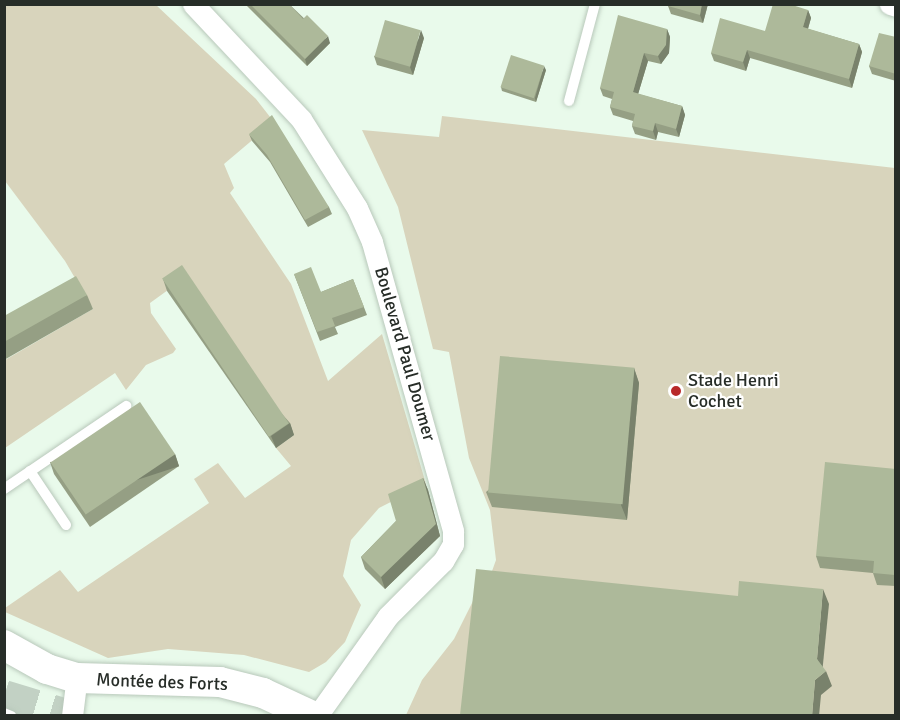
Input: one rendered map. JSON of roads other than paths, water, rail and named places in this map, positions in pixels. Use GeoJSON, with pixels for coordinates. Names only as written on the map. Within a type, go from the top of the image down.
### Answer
{"type":"FeatureCollection","features":[{"type":"Feature","properties":{"kind":"street","name":"Boulevard Paul Doumer"},"geometry":{"type":"LineString","coordinates":[[193,4],[301,119],[357,208],[372,242],[453,531],[453,544],[443,561],[388,616],[317,716]]}},
{"type":"Feature","properties":{"kind":"street"},"geometry":{"type":"LineString","coordinates":[[890,4],[896,6]]}},
{"type":"Feature","properties":{"kind":"street","name":"Montée des Forts"},"geometry":{"type":"LineString","coordinates":[[4,645],[47,669],[77,678],[220,682],[263,693],[312,716]]}},
{"type":"Feature","properties":{"kind":"street","name":"Montée des Forts"},"geometry":{"type":"LineString","coordinates":[[72,716],[77,678]]}},
{"type":"Feature","properties":{"kind":"lane"},"geometry":{"type":"LineString","coordinates":[[569,101],[595,4]]}},
{"type":"Feature","properties":{"kind":"lane"},"geometry":{"type":"LineString","coordinates":[[4,489],[126,406]]}},
{"type":"Feature","properties":{"kind":"lane"},"geometry":{"type":"LineString","coordinates":[[30,471],[66,525]]}},
{"type":"Feature","properties":{"kind":"lane"},"geometry":{"type":"LineString","coordinates":[[4,714],[11,716]]}},
{"type":"Feature","properties":{"kind":"tunnel"},"geometry":{"type":"LineString","coordinates":[[4,696],[70,716]]}},
{"type":"Feature","properties":{"kind":"place","name":"Stade Henri Cochet"},"geometry":{"type":"Point","coordinates":[676,391]}}]}
